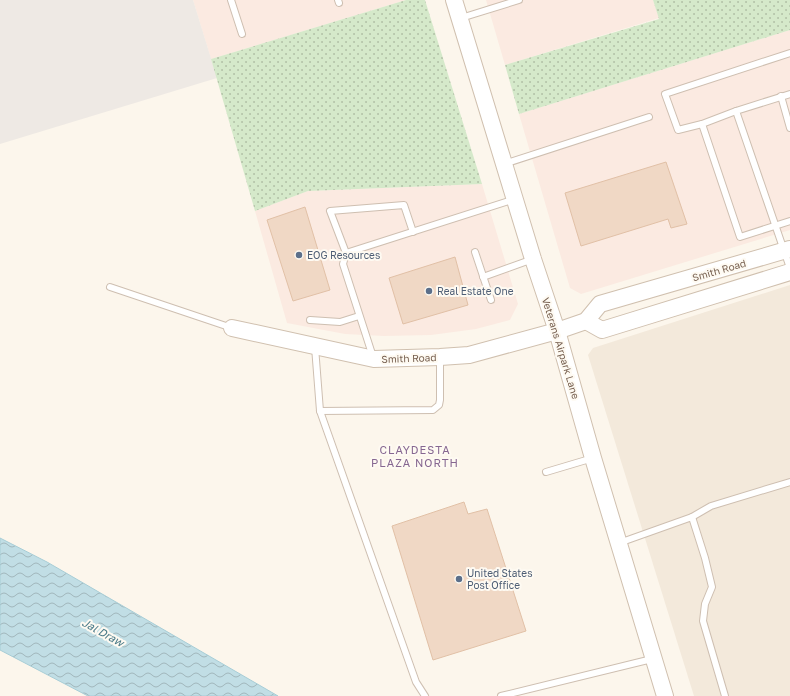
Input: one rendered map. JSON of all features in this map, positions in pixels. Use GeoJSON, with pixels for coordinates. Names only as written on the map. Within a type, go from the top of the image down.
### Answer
{"type":"FeatureCollection","features":[{"type":"Feature","properties":{"kind":"street","name":"Veterans Airpark Lane"},"geometry":{"type":"LineString","coordinates":[[454,0],[533,259],[557,331],[593,458],[665,696]]}},
{"type":"Feature","properties":{"kind":"street","name":"Smith Road"},"geometry":{"type":"LineString","coordinates":[[232,328],[374,359],[469,355],[557,331],[586,321],[600,304],[787,250]]}},
{"type":"Feature","properties":{"kind":"street"},"geometry":{"type":"LineString","coordinates":[[586,321],[602,330],[790,272]]}},
{"type":"Feature","properties":{"kind":"lane"},"geometry":{"type":"LineString","coordinates":[[231,0],[242,34]]}},
{"type":"Feature","properties":{"kind":"lane"},"geometry":{"type":"LineString","coordinates":[[493,0],[496,7]]}},
{"type":"Feature","properties":{"kind":"lane"},"geometry":{"type":"LineString","coordinates":[[460,18],[519,0]]}},
{"type":"Feature","properties":{"kind":"lane"},"geometry":{"type":"LineString","coordinates":[[790,54],[665,94],[678,130],[702,124],[736,111],[790,94]]}},
{"type":"Feature","properties":{"kind":"lane"},"geometry":{"type":"LineString","coordinates":[[781,96],[790,128]]}},
{"type":"Feature","properties":{"kind":"lane"},"geometry":{"type":"LineString","coordinates":[[736,111],[776,225],[787,250],[790,268]]}},
{"type":"Feature","properties":{"kind":"lane"},"geometry":{"type":"LineString","coordinates":[[504,164],[649,117]]}},
{"type":"Feature","properties":{"kind":"lane"},"geometry":{"type":"LineString","coordinates":[[702,124],[740,236],[790,221]]}},
{"type":"Feature","properties":{"kind":"lane"},"geometry":{"type":"LineString","coordinates":[[346,253],[515,199]]}},
{"type":"Feature","properties":{"kind":"lane"},"geometry":{"type":"LineString","coordinates":[[374,359],[343,264],[346,253],[330,211],[404,205],[413,232]]}},
{"type":"Feature","properties":{"kind":"lane"},"geometry":{"type":"LineString","coordinates":[[475,252],[491,300]]}},
{"type":"Feature","properties":{"kind":"lane"},"geometry":{"type":"LineString","coordinates":[[483,277],[533,259]]}},
{"type":"Feature","properties":{"kind":"lane"},"geometry":{"type":"LineString","coordinates":[[110,287],[232,328]]}},
{"type":"Feature","properties":{"kind":"lane"},"geometry":{"type":"LineString","coordinates":[[310,320],[340,322],[359,316]]}},
{"type":"Feature","properties":{"kind":"lane"},"geometry":{"type":"LineString","coordinates":[[315,347],[320,411],[416,682],[425,696]]}},
{"type":"Feature","properties":{"kind":"lane"},"geometry":{"type":"LineString","coordinates":[[320,411],[434,410],[439,405],[440,400],[440,357]]}},
{"type":"Feature","properties":{"kind":"lane"},"geometry":{"type":"LineString","coordinates":[[546,472],[593,458]]}},
{"type":"Feature","properties":{"kind":"lane"},"geometry":{"type":"LineString","coordinates":[[619,543],[692,517],[711,506],[790,482]]}},
{"type":"Feature","properties":{"kind":"lane"},"geometry":{"type":"LineString","coordinates":[[692,517],[705,558],[712,587],[705,604],[703,621],[725,696]]}},
{"type":"Feature","properties":{"kind":"lane"},"geometry":{"type":"LineString","coordinates":[[501,696],[654,659]]}},
{"type":"Feature","properties":{"kind":"shaded area"},"geometry":{"type":"Polygon","coordinates":[[[0,0],[193,0],[217,78],[0,144],[0,0]]]}},
{"type":"Feature","properties":{"kind":"shaded area"},"geometry":{"type":"Polygon","coordinates":[[[193,0],[406,0],[211,59],[193,0]]]}},
{"type":"Feature","properties":{"kind":"shaded area"},"geometry":{"type":"Polygon","coordinates":[[[486,0],[653,0],[659,18],[505,65],[486,0]]]}},
{"type":"Feature","properties":{"kind":"shaded area"},"geometry":{"type":"Polygon","coordinates":[[[790,30],[790,230],[581,294],[570,288],[519,114],[790,30]]]}},
{"type":"Feature","properties":{"kind":"shaded area"},"geometry":{"type":"Polygon","coordinates":[[[482,184],[518,304],[510,320],[476,329],[431,335],[384,336],[345,334],[287,323],[255,211],[308,191],[482,184]]]}},
{"type":"Feature","properties":{"kind":"shaded area"},"geometry":{"type":"Polygon","coordinates":[[[790,285],[790,696],[694,696],[588,355],[593,348],[790,285]]]}},
{"type":"Feature","properties":{"kind":"green space"},"geometry":{"type":"Polygon","coordinates":[[[406,0],[425,0],[482,184],[308,191],[255,211],[211,59],[406,0]]]}},
{"type":"Feature","properties":{"kind":"green space"},"geometry":{"type":"Polygon","coordinates":[[[653,0],[790,0],[790,30],[519,114],[505,65],[659,19],[653,0]]]}},
{"type":"Feature","properties":{"kind":"water","name":"Jal Draw"},"geometry":{"type":"Polygon","coordinates":[[[0,538],[47,562],[278,696],[88,696],[0,650],[0,538]]]}},
{"type":"Feature","properties":{"kind":"building"},"geometry":{"type":"Polygon","coordinates":[[[666,162],[687,224],[671,228],[668,219],[581,246],[565,193],[666,162]]]}},
{"type":"Feature","properties":{"kind":"building","name":"EOG Resources"},"geometry":{"type":"Polygon","coordinates":[[[305,207],[330,290],[293,301],[267,220],[305,207]]]}},
{"type":"Feature","properties":{"kind":"building","name":"Real Estate One"},"geometry":{"type":"Polygon","coordinates":[[[455,257],[468,305],[403,324],[389,278],[455,257]]]}},
{"type":"Feature","properties":{"kind":"building","name":"United States Post Office"},"geometry":{"type":"Polygon","coordinates":[[[464,502],[468,514],[487,509],[526,631],[433,660],[392,526],[464,502]]]}},
{"type":"Feature","properties":{"kind":"place","name":"EOG Resources"},"geometry":{"type":"Point","coordinates":[299,255]}},
{"type":"Feature","properties":{"kind":"place","name":"Real Estate One"},"geometry":{"type":"Point","coordinates":[429,291]}},
{"type":"Feature","properties":{"kind":"place","name":"United States Post Office"},"geometry":{"type":"Point","coordinates":[459,579]}},
{"type":"Feature","properties":{"kind":"district","name":"CLAYDESTA PLAZA NORTH"},"geometry":{"type":"Point","coordinates":[415,455]}}]}
